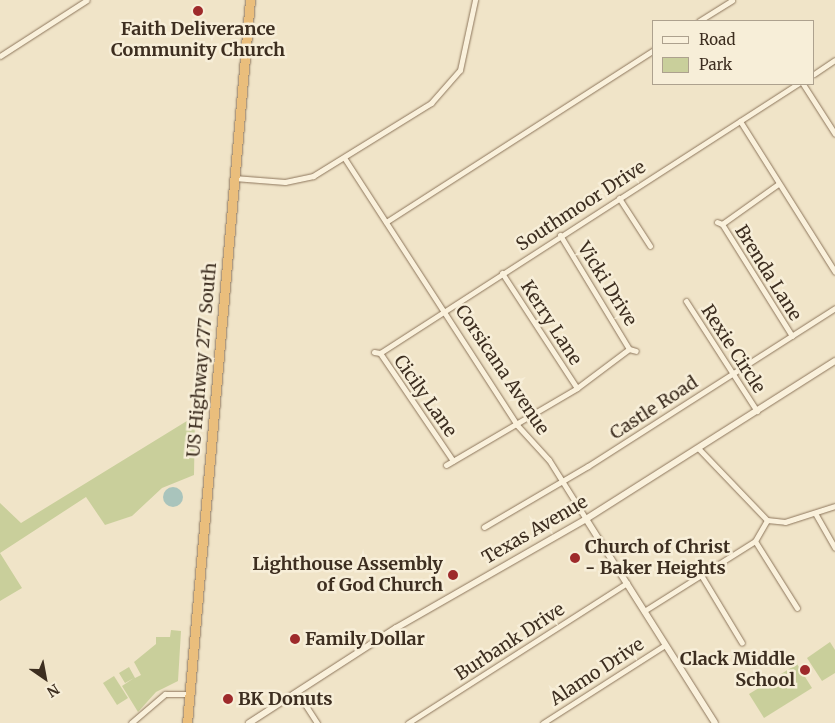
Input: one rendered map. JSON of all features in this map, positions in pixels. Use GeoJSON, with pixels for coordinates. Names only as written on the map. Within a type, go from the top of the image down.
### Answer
{"type":"FeatureCollection","features":[{"type":"Feature","properties":{"kind":"highway","name":"US Highway 277 South"},"geometry":{"type":"LineString","coordinates":[[187,723],[250,0]]}},
{"type":"Feature","properties":{"kind":"street"},"geometry":{"type":"LineString","coordinates":[[0,56],[87,0]]}},
{"type":"Feature","properties":{"kind":"street"},"geometry":{"type":"LineString","coordinates":[[234,178],[298,180],[345,159],[408,119],[451,84],[465,56],[475,0]]}},
{"type":"Feature","properties":{"kind":"street"},"geometry":{"type":"LineString","coordinates":[[701,20],[732,0]]}},
{"type":"Feature","properties":{"kind":"street"},"geometry":{"type":"LineString","coordinates":[[386,222],[652,51]]}},
{"type":"Feature","properties":{"kind":"street"},"geometry":{"type":"LineString","coordinates":[[815,73],[835,60]]}},
{"type":"Feature","properties":{"kind":"street","name":"Southmoor Drive"},"geometry":{"type":"LineString","coordinates":[[377,352],[796,85]]}},
{"type":"Feature","properties":{"kind":"street"},"geometry":{"type":"LineString","coordinates":[[804,85],[835,134]]}},
{"type":"Feature","properties":{"kind":"street"},"geometry":{"type":"LineString","coordinates":[[740,120],[778,184],[835,272]]}},
{"type":"Feature","properties":{"kind":"street","name":"Corsicana Avenue"},"geometry":{"type":"LineString","coordinates":[[345,159],[517,426],[563,481],[715,723]]}},
{"type":"Feature","properties":{"kind":"street","name":"Brenda Lane"},"geometry":{"type":"LineString","coordinates":[[778,184],[720,223],[792,336]]}},
{"type":"Feature","properties":{"kind":"street"},"geometry":{"type":"LineString","coordinates":[[619,198],[650,246]]}},
{"type":"Feature","properties":{"kind":"street","name":"Vicki Drive"},"geometry":{"type":"LineString","coordinates":[[560,235],[629,349]]}},
{"type":"Feature","properties":{"kind":"street","name":"Kerry Lane"},"geometry":{"type":"LineString","coordinates":[[502,273],[577,388]]}},
{"type":"Feature","properties":{"kind":"street","name":"Rexie Circle"},"geometry":{"type":"LineString","coordinates":[[686,301],[757,411]]}},
{"type":"Feature","properties":{"kind":"street","name":"Castle Road"},"geometry":{"type":"LineString","coordinates":[[484,527],[563,481],[835,308]]}},
{"type":"Feature","properties":{"kind":"street"},"geometry":{"type":"LineString","coordinates":[[446,465],[517,426],[577,388],[629,349],[636,350]]}},
{"type":"Feature","properties":{"kind":"street","name":"Cicily Lane"},"geometry":{"type":"LineString","coordinates":[[377,352],[453,461]]}},
{"type":"Feature","properties":{"kind":"street","name":"Texas Avenue"},"geometry":{"type":"LineString","coordinates":[[249,723],[396,628],[586,519],[835,361]]}},
{"type":"Feature","properties":{"kind":"street"},"geometry":{"type":"LineString","coordinates":[[698,448],[767,520],[786,522],[835,506]]}},
{"type":"Feature","properties":{"kind":"street"},"geometry":{"type":"LineString","coordinates":[[815,513],[835,548]]}},
{"type":"Feature","properties":{"kind":"street"},"geometry":{"type":"LineString","coordinates":[[644,611],[755,541],[767,520]]}},
{"type":"Feature","properties":{"kind":"street"},"geometry":{"type":"LineString","coordinates":[[755,541],[797,608]]}},
{"type":"Feature","properties":{"kind":"street"},"geometry":{"type":"LineString","coordinates":[[701,576],[742,643]]}},
{"type":"Feature","properties":{"kind":"street","name":"Burbank Drive"},"geometry":{"type":"LineString","coordinates":[[408,723],[626,583]]}},
{"type":"Feature","properties":{"kind":"street","name":"Alamo Drive"},"geometry":{"type":"LineString","coordinates":[[545,723],[666,645]]}},
{"type":"Feature","properties":{"kind":"street"},"geometry":{"type":"LineString","coordinates":[[296,692],[317,723]]}},
{"type":"Feature","properties":{"kind":"street"},"geometry":{"type":"LineString","coordinates":[[131,723],[165,694],[190,694]]}},
{"type":"Feature","properties":{"kind":"green space"},"geometry":{"type":"Polygon","coordinates":[[[195,416],[194,475],[162,488],[132,516],[105,525],[86,497],[0,553],[0,503],[21,523],[195,416]]]}},
{"type":"Feature","properties":{"kind":"green space"},"geometry":{"type":"Polygon","coordinates":[[[0,553],[22,588],[0,601],[0,553]]]}},
{"type":"Feature","properties":{"kind":"green space"},"geometry":{"type":"Polygon","coordinates":[[[171,630],[181,631],[178,681],[156,692],[138,712],[122,686],[134,678],[125,683],[119,673],[129,667],[135,678],[141,675],[134,662],[156,644],[156,637],[170,637],[171,630]]]}},
{"type":"Feature","properties":{"kind":"green space"},"geometry":{"type":"Polygon","coordinates":[[[830,642],[835,650],[835,673],[822,681],[807,658],[830,642]]]}},
{"type":"Feature","properties":{"kind":"green space"},"geometry":{"type":"Polygon","coordinates":[[[797,664],[812,688],[764,718],[749,694],[797,664]]]}},
{"type":"Feature","properties":{"kind":"green space"},"geometry":{"type":"Polygon","coordinates":[[[114,676],[128,698],[117,705],[103,683],[114,676]]]}},
{"type":"Feature","properties":{"kind":"water"},"geometry":{"type":"Polygon","coordinates":[[[173,487],[180,490],[183,497],[180,504],[173,507],[166,504],[163,497],[166,490],[173,487]]]}},
{"type":"Feature","properties":{"kind":"place","name":"Faith Deliverance Community Church"},"geometry":{"type":"Point","coordinates":[198,11]}},
{"type":"Feature","properties":{"kind":"place","name":"Church of Christ - Baker Heights"},"geometry":{"type":"Point","coordinates":[575,558]}},
{"type":"Feature","properties":{"kind":"place","name":"Lighthouse Assembly of God Church"},"geometry":{"type":"Point","coordinates":[453,575]}},
{"type":"Feature","properties":{"kind":"place","name":"Family Dollar"},"geometry":{"type":"Point","coordinates":[295,639]}},
{"type":"Feature","properties":{"kind":"place","name":"Clack Middle School"},"geometry":{"type":"Point","coordinates":[805,670]}},
{"type":"Feature","properties":{"kind":"place","name":"BK Donuts"},"geometry":{"type":"Point","coordinates":[228,699]}}]}
